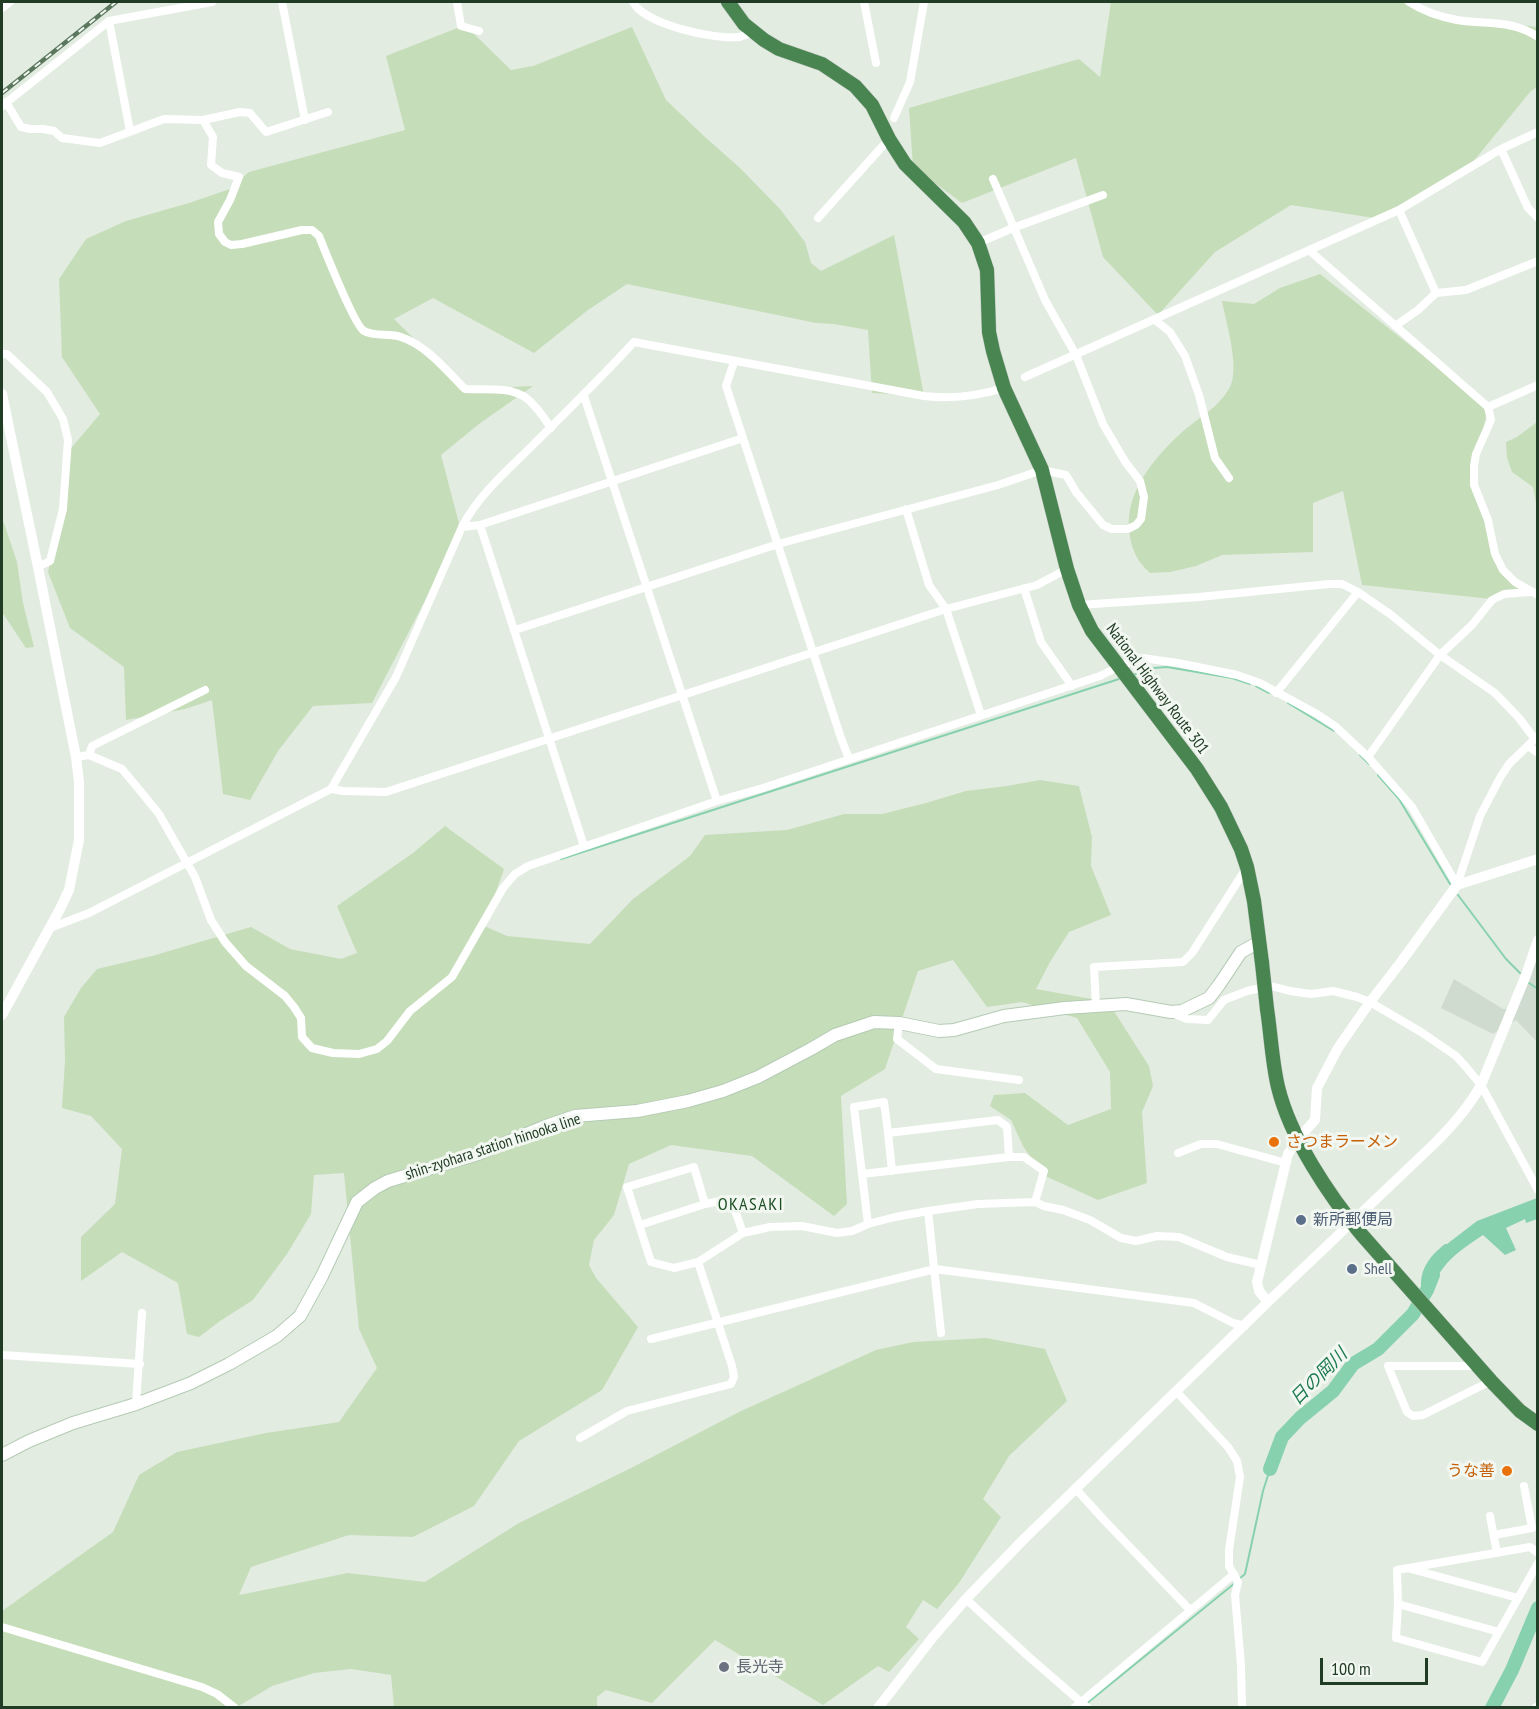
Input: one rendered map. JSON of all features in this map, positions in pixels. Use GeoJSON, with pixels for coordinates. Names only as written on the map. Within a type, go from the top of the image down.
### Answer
{"type":"FeatureCollection","features":[{"type":"Feature","properties":{"kind":"highway","name":"National Highway Route 301"},"geometry":{"type":"LineString","coordinates":[[728,2],[752,32],[779,49],[822,64],[855,86],[872,105],[905,164],[964,222],[978,243],[987,270],[989,332],[1004,388],[1042,470],[1067,569],[1079,604],[1092,631],[1197,769],[1221,807],[1241,849],[1254,901],[1278,1088],[1297,1140],[1352,1223],[1491,1381],[1520,1411],[1538,1425]]}},
{"type":"Feature","properties":{"kind":"main road","name":"shin-zyohara station hinooka line"},"geometry":{"type":"LineString","coordinates":[[2,1455],[29,1441],[74,1423],[136,1404],[191,1383],[277,1336],[300,1316],[357,1202],[388,1181],[478,1154],[574,1116],[637,1111],[688,1101],[723,1091],[758,1077],[836,1035],[874,1022],[899,1023],[939,1031],[954,1030],[1004,1017],[1065,1008],[1126,1004],[1171,1012],[1182,1011],[1209,998],[1241,952],[1259,942]]}},
{"type":"Feature","properties":{"kind":"street"},"geometry":{"type":"LineString","coordinates":[[2,8],[10,2]]}},
{"type":"Feature","properties":{"kind":"street"},"geometry":{"type":"LineString","coordinates":[[212,2],[109,21],[4,104],[21,127],[54,131],[62,138],[100,143],[164,119],[203,120],[240,112],[250,113],[266,132],[327,112]]}},
{"type":"Feature","properties":{"kind":"street"},"geometry":{"type":"LineString","coordinates":[[282,2],[305,120]]}},
{"type":"Feature","properties":{"kind":"street"},"geometry":{"type":"LineString","coordinates":[[457,2],[461,26],[478,32]]}},
{"type":"Feature","properties":{"kind":"street"},"geometry":{"type":"LineString","coordinates":[[633,2],[637,8],[648,15],[692,33],[740,37],[752,32]]}},
{"type":"Feature","properties":{"kind":"street"},"geometry":{"type":"LineString","coordinates":[[864,2],[876,63]]}},
{"type":"Feature","properties":{"kind":"street"},"geometry":{"type":"LineString","coordinates":[[894,118],[910,82],[924,2]]}},
{"type":"Feature","properties":{"kind":"street"},"geometry":{"type":"LineString","coordinates":[[1409,2],[1430,12],[1457,20],[1506,23],[1538,37]]}},
{"type":"Feature","properties":{"kind":"street"},"geometry":{"type":"LineString","coordinates":[[109,21],[130,132]]}},
{"type":"Feature","properties":{"kind":"street"},"geometry":{"type":"LineString","coordinates":[[203,120],[213,137],[211,165],[222,173],[239,177],[218,222],[219,234],[225,242],[231,245],[242,244],[294,231],[312,230],[319,236],[350,309],[358,325],[364,331],[399,336],[409,340],[428,353],[465,389],[492,388],[526,398],[551,428]]}},
{"type":"Feature","properties":{"kind":"street"},"geometry":{"type":"LineString","coordinates":[[1025,377],[1399,210],[1501,149],[1538,132]]}},
{"type":"Feature","properties":{"kind":"street"},"geometry":{"type":"LineString","coordinates":[[818,218],[889,139]]}},
{"type":"Feature","properties":{"kind":"street"},"geometry":{"type":"LineString","coordinates":[[1501,149],[1528,208],[1538,218]]}},
{"type":"Feature","properties":{"kind":"street"},"geometry":{"type":"LineString","coordinates":[[515,630],[778,544],[998,485],[1042,470],[1066,475],[1076,492],[1103,525],[1112,529],[1128,529],[1136,525],[1141,519],[1144,497],[1140,482],[1103,424],[1076,355],[1045,300],[993,179]]}},
{"type":"Feature","properties":{"kind":"street"},"geometry":{"type":"LineString","coordinates":[[978,243],[1103,195]]}},
{"type":"Feature","properties":{"kind":"street"},"geometry":{"type":"LineString","coordinates":[[1399,210],[1436,293]]}},
{"type":"Feature","properties":{"kind":"street"},"geometry":{"type":"LineString","coordinates":[[1310,251],[1488,407],[1491,420],[1476,454],[1474,485],[1488,520],[1495,554],[1503,570],[1515,582],[1534,594]]}},
{"type":"Feature","properties":{"kind":"street"},"geometry":{"type":"LineString","coordinates":[[1395,326],[1418,310],[1436,293],[1466,290],[1538,261]]}},
{"type":"Feature","properties":{"kind":"street"},"geometry":{"type":"LineString","coordinates":[[1155,320],[1170,332],[1185,356],[1199,395],[1215,458],[1229,478]]}},
{"type":"Feature","properties":{"kind":"street"},"geometry":{"type":"LineString","coordinates":[[50,928],[89,913],[331,789],[396,677],[471,510],[489,488],[584,396],[634,342],[924,396],[943,398],[1004,388]]}},
{"type":"Feature","properties":{"kind":"street"},"geometry":{"type":"LineString","coordinates":[[2,354],[7,354],[47,392],[63,419],[68,440],[63,509],[50,561],[38,567]]}},
{"type":"Feature","properties":{"kind":"street"},"geometry":{"type":"LineString","coordinates":[[734,362],[726,386],[849,759]]}},
{"type":"Feature","properties":{"kind":"street"},"geometry":{"type":"LineString","coordinates":[[1488,407],[1538,386]]}},
{"type":"Feature","properties":{"kind":"street"},"geometry":{"type":"LineString","coordinates":[[2,394],[76,757],[79,783],[79,840],[69,890],[2,1015]]}},
{"type":"Feature","properties":{"kind":"street"},"geometry":{"type":"LineString","coordinates":[[584,396],[717,801]]}},
{"type":"Feature","properties":{"kind":"street"},"geometry":{"type":"LineString","coordinates":[[462,527],[480,525],[743,438]]}},
{"type":"Feature","properties":{"kind":"street"},"geometry":{"type":"LineString","coordinates":[[906,509],[929,585],[946,609],[981,715]]}},
{"type":"Feature","properties":{"kind":"street"},"geometry":{"type":"LineString","coordinates":[[480,525],[584,846]]}},
{"type":"Feature","properties":{"kind":"street"},"geometry":{"type":"LineString","coordinates":[[331,789],[386,792],[946,609],[1037,585],[1067,569]]}},
{"type":"Feature","properties":{"kind":"street"},"geometry":{"type":"LineString","coordinates":[[1079,604],[1199,597],[1342,584],[1390,614],[1440,655],[1495,693],[1536,737],[1505,770],[1480,816],[1457,885],[1338,1048],[1317,1088],[1315,1120],[1288,1154],[1257,1282],[1259,1291],[1268,1302]]}},
{"type":"Feature","properties":{"kind":"street"},"geometry":{"type":"LineString","coordinates":[[1024,588],[1041,642],[1072,686]]}},
{"type":"Feature","properties":{"kind":"street"},"geometry":{"type":"LineString","coordinates":[[1276,693],[1358,592]]}},
{"type":"Feature","properties":{"kind":"street"},"geometry":{"type":"LineString","coordinates":[[1368,757],[1440,655],[1472,625],[1492,600],[1504,594],[1534,594]]}},
{"type":"Feature","properties":{"kind":"street"},"geometry":{"type":"LineString","coordinates":[[76,757],[89,755],[122,769],[159,814],[195,877],[211,920],[225,942],[246,966],[285,996],[294,1006],[301,1018],[302,1037],[306,1042],[312,1048],[333,1053],[359,1054],[377,1049],[387,1041],[410,1011],[452,977],[503,888],[515,874],[528,866],[717,801],[763,788],[1072,686],[1142,658],[1237,675],[1260,683],[1335,726],[1368,757],[1412,807],[1457,885]]}},
{"type":"Feature","properties":{"kind":"street"},"geometry":{"type":"LineString","coordinates":[[89,755],[92,746],[205,690]]}},
{"type":"Feature","properties":{"kind":"street"},"geometry":{"type":"LineString","coordinates":[[1528,746],[1538,753]]}},
{"type":"Feature","properties":{"kind":"street"},"geometry":{"type":"LineString","coordinates":[[1457,885],[1538,859]]}},
{"type":"Feature","properties":{"kind":"street"},"geometry":{"type":"LineString","coordinates":[[1096,1006],[1094,968],[1183,962],[1192,953],[1247,867]]}},
{"type":"Feature","properties":{"kind":"street"},"geometry":{"type":"LineString","coordinates":[[878,1707],[966,1599],[1076,1488],[1443,1135],[1472,1101],[1481,1085],[1538,940]]}},
{"type":"Feature","properties":{"kind":"street"},"geometry":{"type":"LineString","coordinates":[[1171,1012],[1186,1019],[1208,1020],[1224,1000],[1247,991],[1271,986],[1311,994],[1333,991],[1370,1002],[1456,1056],[1481,1085],[1538,1190]]}},
{"type":"Feature","properties":{"kind":"street"},"geometry":{"type":"LineString","coordinates":[[899,1023],[897,1039],[936,1069],[1019,1080]]}},
{"type":"Feature","properties":{"kind":"street"},"geometry":{"type":"LineString","coordinates":[[868,1224],[854,1107],[884,1102],[892,1171]]}},
{"type":"Feature","properties":{"kind":"street"},"geometry":{"type":"LineString","coordinates":[[888,1133],[998,1120],[1007,1127],[1009,1157]]}},
{"type":"Feature","properties":{"kind":"street"},"geometry":{"type":"LineString","coordinates":[[1178,1153],[1206,1143],[1286,1162]]}},
{"type":"Feature","properties":{"kind":"street"},"geometry":{"type":"LineString","coordinates":[[862,1174],[1024,1157],[1044,1171],[1035,1202]]}},
{"type":"Feature","properties":{"kind":"street"},"geometry":{"type":"LineString","coordinates":[[705,1204],[694,1167],[627,1187],[651,1262],[674,1268],[698,1262],[743,1233],[770,1227],[802,1226],[837,1233],[928,1211],[978,1204],[1035,1202],[1090,1220],[1120,1238],[1136,1241],[1157,1236],[1179,1237],[1227,1257],[1261,1265]]}},
{"type":"Feature","properties":{"kind":"street"},"geometry":{"type":"LineString","coordinates":[[640,1225],[705,1204],[731,1199],[743,1233]]}},
{"type":"Feature","properties":{"kind":"street"},"geometry":{"type":"LineString","coordinates":[[928,1211],[941,1333]]}},
{"type":"Feature","properties":{"kind":"street"},"geometry":{"type":"LineString","coordinates":[[580,1438],[627,1412],[731,1384],[734,1377],[732,1366],[698,1262]]}},
{"type":"Feature","properties":{"kind":"street"},"geometry":{"type":"LineString","coordinates":[[651,1339],[935,1269],[1194,1303],[1233,1323],[1245,1326]]}},
{"type":"Feature","properties":{"kind":"street"},"geometry":{"type":"LineString","coordinates":[[136,1404],[142,1313]]}},
{"type":"Feature","properties":{"kind":"street"},"geometry":{"type":"LineString","coordinates":[[2,1356],[140,1364]]}},
{"type":"Feature","properties":{"kind":"street"},"geometry":{"type":"LineString","coordinates":[[1478,1366],[1388,1366],[1407,1412],[1413,1416],[1423,1415],[1491,1381]]}},
{"type":"Feature","properties":{"kind":"street"},"geometry":{"type":"LineString","coordinates":[[1176,1391],[1228,1447],[1237,1461],[1240,1477],[1229,1550],[1229,1566],[1236,1578],[1242,1707]]}},
{"type":"Feature","properties":{"kind":"street"},"geometry":{"type":"LineString","coordinates":[[1494,1535],[1532,1528],[1524,1486]]}},
{"type":"Feature","properties":{"kind":"street"},"geometry":{"type":"LineString","coordinates":[[1076,1488],[1190,1610]]}},
{"type":"Feature","properties":{"kind":"street"},"geometry":{"type":"LineString","coordinates":[[1490,1516],[1497,1553]]}},
{"type":"Feature","properties":{"kind":"street"},"geometry":{"type":"LineString","coordinates":[[1538,1553],[1530,1547],[1396,1570],[1398,1604],[1396,1638],[1482,1662],[1538,1563]]}},
{"type":"Feature","properties":{"kind":"street"},"geometry":{"type":"LineString","coordinates":[[1409,1569],[1518,1598]]}},
{"type":"Feature","properties":{"kind":"street"},"geometry":{"type":"LineString","coordinates":[[966,1599],[1081,1706],[1190,1610],[1236,1578]]}},
{"type":"Feature","properties":{"kind":"street"},"geometry":{"type":"LineString","coordinates":[[1398,1604],[1499,1632]]}},
{"type":"Feature","properties":{"kind":"street"},"geometry":{"type":"LineString","coordinates":[[2,1627],[202,1687],[235,1707]]}},
{"type":"Feature","properties":{"kind":"shaded area"},"geometry":{"type":"Polygon","coordinates":[[[1111,2],[1401,2],[1437,15],[1537,27],[1537,87],[1530,92],[1459,179],[1374,218],[1291,205],[1215,252],[1158,315],[1103,257],[1076,158],[962,203],[913,167],[909,108],[1079,59],[1100,77],[1111,2]]]}},
{"type":"Feature","properties":{"kind":"shaded area"},"geometry":{"type":"Polygon","coordinates":[[[460,27],[471,31],[511,70],[533,66],[632,27],[666,100],[740,168],[780,209],[805,242],[811,263],[821,271],[894,235],[924,396],[872,393],[868,330],[816,323],[627,284],[588,310],[534,353],[433,298],[394,319],[465,389],[533,386],[479,424],[441,455],[461,531],[372,703],[313,706],[278,751],[250,800],[223,794],[212,700],[185,709],[126,720],[124,667],[70,628],[48,572],[63,509],[67,453],[100,414],[62,357],[59,279],[86,239],[126,221],[230,189],[249,172],[405,130],[386,56],[460,27]]]}},
{"type":"Feature","properties":{"kind":"shaded area"},"geometry":{"type":"Polygon","coordinates":[[[1320,274],[1488,407],[1473,475],[1500,565],[1522,593],[1491,599],[1362,585],[1343,491],[1313,503],[1313,552],[1222,555],[1196,566],[1170,572],[1150,573],[1137,558],[1132,547],[1129,515],[1137,489],[1161,454],[1180,434],[1220,401],[1233,379],[1233,357],[1222,301],[1254,304],[1280,288],[1320,274]]]}},
{"type":"Feature","properties":{"kind":"shaded area"},"geometry":{"type":"Polygon","coordinates":[[[1537,422],[1538,501],[1536,503],[1533,487],[1512,472],[1507,458],[1506,442],[1537,422]]]}},
{"type":"Feature","properties":{"kind":"shaded area"},"geometry":{"type":"Polygon","coordinates":[[[2,520],[17,562],[23,603],[34,647],[26,648],[2,612],[2,520]]]}},
{"type":"Feature","properties":{"kind":"shaded area"},"geometry":{"type":"Polygon","coordinates":[[[1040,780],[1079,786],[1092,837],[1091,866],[1111,915],[1069,932],[1036,989],[1108,1002],[1149,1066],[1153,1086],[1142,1112],[1147,1183],[1098,1200],[1043,1175],[1023,1146],[1011,1120],[990,1106],[994,1095],[1025,1093],[1068,1125],[1111,1109],[1110,1072],[1077,1018],[1022,1002],[987,1007],[953,960],[918,971],[885,1069],[841,1096],[847,1204],[834,1216],[752,1156],[671,1145],[629,1164],[614,1215],[594,1240],[589,1265],[596,1278],[638,1327],[602,1390],[519,1441],[474,1506],[413,1537],[349,1535],[251,1567],[239,1595],[348,1573],[425,1582],[519,1523],[741,1411],[876,1350],[913,1342],[986,1338],[1045,1349],[1067,1401],[1009,1456],[983,1499],[1001,1517],[959,1583],[937,1609],[923,1600],[906,1627],[919,1639],[889,1672],[878,1666],[823,1705],[715,1640],[652,1703],[606,1690],[597,1697],[597,1707],[394,1707],[391,1675],[351,1669],[314,1673],[272,1686],[237,1707],[2,1707],[2,1611],[113,1532],[139,1475],[177,1452],[266,1433],[339,1422],[377,1368],[359,1329],[344,1173],[314,1175],[311,1214],[287,1254],[253,1300],[199,1337],[187,1334],[178,1283],[122,1252],[81,1281],[81,1237],[115,1204],[122,1149],[91,1116],[62,1108],[65,1061],[64,1017],[81,988],[97,969],[152,956],[251,927],[290,949],[341,959],[357,953],[337,906],[413,853],[445,826],[504,869],[484,926],[507,936],[590,944],[633,899],[690,856],[705,835],[787,830],[844,814],[882,814],[966,791],[1040,780]]]}},
{"type":"Feature","properties":{"kind":"shaded area"},"geometry":{"type":"Polygon","coordinates":[[[1537,957],[1537,1042],[1516,1020],[1493,1034],[1441,1008],[1454,979],[1503,1009],[1516,1009],[1537,957]]]}},
{"type":"Feature","properties":{"kind":"shaded area"},"geometry":{"type":"Polygon","coordinates":[[[1537,1198],[1537,1219],[1526,1223],[1525,1219],[1506,1228],[1516,1250],[1505,1255],[1483,1235],[1450,1260],[1429,1295],[1421,1285],[1421,1279],[1431,1257],[1440,1248],[1477,1221],[1537,1198]]]}},
{"type":"Feature","properties":{"kind":"waterway"},"geometry":{"type":"LineString","coordinates":[[1133,675],[1154,668],[1167,667],[1232,678],[1250,684]]}},
{"type":"Feature","properties":{"kind":"waterway"},"geometry":{"type":"LineString","coordinates":[[561,859],[1119,679]]}},
{"type":"Feature","properties":{"kind":"waterway"},"geometry":{"type":"LineString","coordinates":[[1256,686],[1269,693]]}},
{"type":"Feature","properties":{"kind":"waterway"},"geometry":{"type":"LineString","coordinates":[[1288,703],[1334,731]]}},
{"type":"Feature","properties":{"kind":"waterway"},"geometry":{"type":"LineString","coordinates":[[1360,755],[1369,764]]}},
{"type":"Feature","properties":{"kind":"waterway"},"geometry":{"type":"LineString","coordinates":[[1378,775],[1399,799],[1450,884]]}},
{"type":"Feature","properties":{"kind":"waterway"},"geometry":{"type":"LineString","coordinates":[[1458,895],[1506,959],[1520,973]]}},
{"type":"Feature","properties":{"kind":"waterway"},"geometry":{"type":"LineString","coordinates":[[1529,983],[1538,989]]}},
{"type":"Feature","properties":{"kind":"waterway","name":"日の岡川"},"geometry":{"type":"LineString","coordinates":[[1270,1469],[1282,1437],[1300,1418],[1333,1391],[1353,1364],[1378,1349],[1413,1314],[1433,1275]]}},
{"type":"Feature","properties":{"kind":"waterway"},"geometry":{"type":"LineString","coordinates":[[1239,1579],[1245,1574],[1270,1469]]}},
{"type":"Feature","properties":{"kind":"waterway"},"geometry":{"type":"LineString","coordinates":[[1086,1704],[1235,1583]]}},
{"type":"Feature","properties":{"kind":"waterway"},"geometry":{"type":"LineString","coordinates":[[1492,1708],[1512,1670],[1538,1608]]}},
{"type":"Feature","properties":{"kind":"railway"},"geometry":{"type":"LineString","coordinates":[[2,93],[116,2]]}},
{"type":"Feature","properties":{"kind":"place","name":"さつまラーメン"},"geometry":{"type":"Point","coordinates":[1274,1142]}},
{"type":"Feature","properties":{"kind":"place","name":"新所郵便局"},"geometry":{"type":"Point","coordinates":[1301,1220]}},
{"type":"Feature","properties":{"kind":"place","name":"Shell"},"geometry":{"type":"Point","coordinates":[1352,1269]}},
{"type":"Feature","properties":{"kind":"place","name":"うな善"},"geometry":{"type":"Point","coordinates":[1507,1471]}},
{"type":"Feature","properties":{"kind":"place","name":"長光寺"},"geometry":{"type":"Point","coordinates":[724,1667]}},
{"type":"Feature","properties":{"kind":"district","name":"OKASAKI"},"geometry":{"type":"Point","coordinates":[751,1205]}}]}
